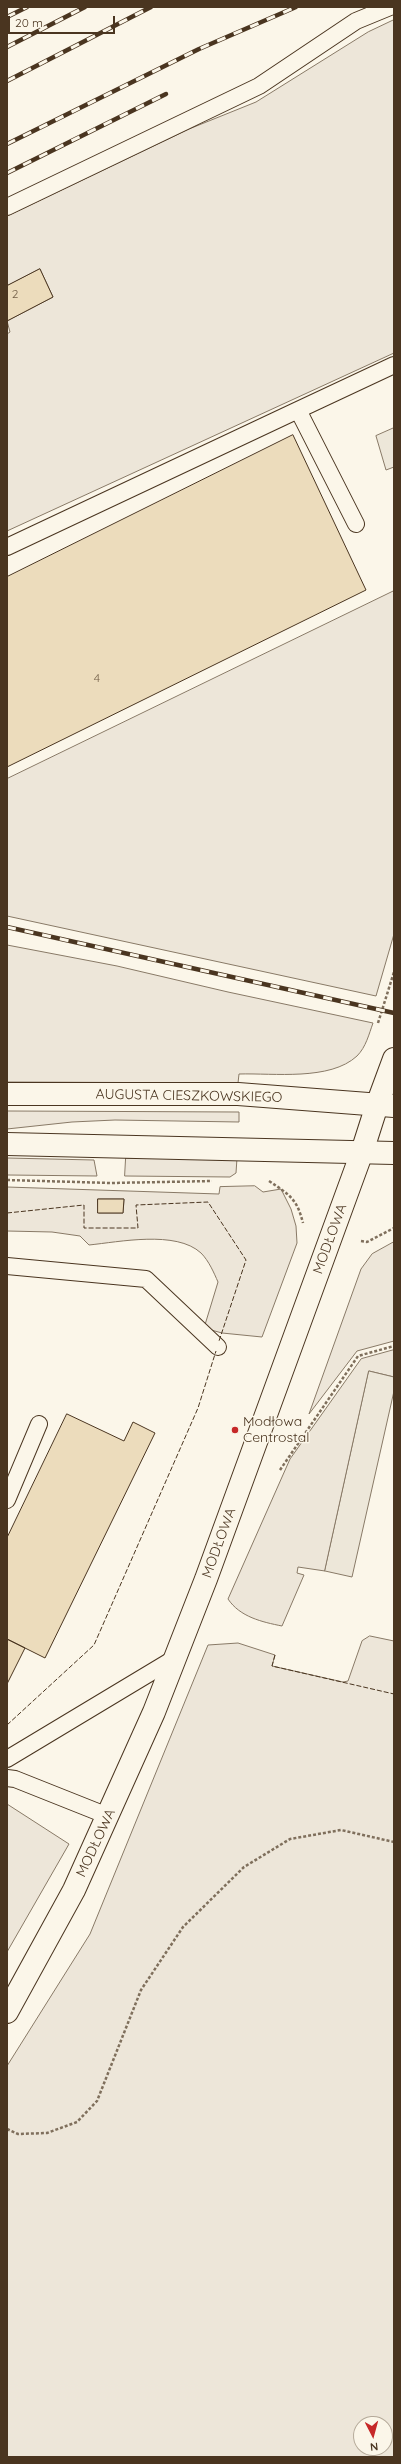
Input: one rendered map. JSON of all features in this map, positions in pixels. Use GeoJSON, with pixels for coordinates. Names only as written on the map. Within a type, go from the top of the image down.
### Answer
{"type":"FeatureCollection","features":[{"type":"Feature","properties":{"kind":"street","name":"MODŁOWA"},"geometry":{"type":"LineString","coordinates":[[7,2012],[74,1890],[108,1816],[175,1658],[362,1152],[386,1106],[394,1059]]}},
{"type":"Feature","properties":{"kind":"street","name":"AUGUSTA CIESZKOWSKIEGO"},"geometry":{"type":"LineString","coordinates":[[7,1094],[238,1094],[386,1106]]}},
{"type":"Feature","properties":{"kind":"street"},"geometry":{"type":"LineString","coordinates":[[7,1144],[394,1153]]}},
{"type":"Feature","properties":{"kind":"lane"},"geometry":{"type":"LineString","coordinates":[[7,207],[259,86],[356,21],[390,7]]}},
{"type":"Feature","properties":{"kind":"lane"},"geometry":{"type":"LineString","coordinates":[[7,546],[394,366]]}},
{"type":"Feature","properties":{"kind":"lane"},"geometry":{"type":"LineString","coordinates":[[298,410],[356,524]]}},
{"type":"Feature","properties":{"kind":"lane"},"geometry":{"type":"LineString","coordinates":[[7,1266],[146,1279],[218,1347]]}},
{"type":"Feature","properties":{"kind":"lane"},"geometry":{"type":"LineString","coordinates":[[7,1500],[39,1424]]}},
{"type":"Feature","properties":{"kind":"lane"},"geometry":{"type":"LineString","coordinates":[[7,1759],[175,1658]]}},
{"type":"Feature","properties":{"kind":"lane"},"geometry":{"type":"LineString","coordinates":[[7,1778],[15,1779],[108,1816]]}},
{"type":"Feature","properties":{"kind":"path"},"geometry":{"type":"LineString","coordinates":[[378,1023],[394,972]]}},
{"type":"Feature","properties":{"kind":"path"},"geometry":{"type":"LineString","coordinates":[[7,1180],[111,1183],[218,1181]]}},
{"type":"Feature","properties":{"kind":"path"},"geometry":{"type":"LineString","coordinates":[[262,1181],[269,1181],[291,1196],[299,1207],[304,1224]]}},
{"type":"Feature","properties":{"kind":"path"},"geometry":{"type":"LineString","coordinates":[[367,1242],[394,1228]]}},
{"type":"Feature","properties":{"kind":"path"},"geometry":{"type":"LineString","coordinates":[[280,1470],[358,1356],[394,1346]]}},
{"type":"Feature","properties":{"kind":"path"},"geometry":{"type":"LineString","coordinates":[[7,2128],[18,2134],[47,2134],[77,2122],[97,2101],[140,1990],[182,1927],[244,1867],[290,1839],[334,1831],[341,1830],[394,1842]]}},
{"type":"Feature","properties":{"kind":"shaded area"},"geometry":{"type":"Polygon","coordinates":[[[394,20],[394,353],[7,531],[7,334],[10,332],[7,321],[53,297],[40,269],[7,286],[7,216],[189,129],[256,102],[368,32],[394,20]]]}},
{"type":"Feature","properties":{"kind":"shaded area"},"geometry":{"type":"Polygon","coordinates":[[[394,428],[394,467],[386,470],[376,436],[394,428]]]}},
{"type":"Feature","properties":{"kind":"shaded area"},"geometry":{"type":"Polygon","coordinates":[[[394,591],[394,934],[376,996],[7,916],[7,779],[394,591]]]}},
{"type":"Feature","properties":{"kind":"shaded area"},"geometry":{"type":"Polygon","coordinates":[[[7,945],[117,966],[228,992],[373,1023],[365,1045],[357,1056],[346,1064],[317,1072],[301,1074],[239,1074],[238,1083],[7,1082],[7,945]]]}},
{"type":"Feature","properties":{"kind":"shaded area"},"geometry":{"type":"Polygon","coordinates":[[[7,1111],[239,1112],[239,1122],[115,1120],[72,1122],[7,1129],[7,1111]]]}},
{"type":"Feature","properties":{"kind":"shaded area"},"geometry":{"type":"Polygon","coordinates":[[[7,1158],[94,1160],[97,1176],[7,1175],[7,1158]]]}},
{"type":"Feature","properties":{"kind":"shaded area"},"geometry":{"type":"Polygon","coordinates":[[[126,1158],[237,1158],[236,1173],[230,1177],[125,1176],[126,1158]]]}},
{"type":"Feature","properties":{"kind":"shaded area"},"geometry":{"type":"Polygon","coordinates":[[[255,1186],[263,1192],[281,1189],[291,1209],[296,1226],[297,1243],[262,1337],[222,1333],[204,1328],[218,1282],[204,1256],[190,1246],[177,1242],[147,1239],[89,1245],[80,1236],[52,1232],[7,1231],[7,1187],[219,1194],[220,1187],[255,1186]],[[98,1199],[99,1213],[123,1213],[124,1199],[98,1199]]]}},
{"type":"Feature","properties":{"kind":"shaded area"},"geometry":{"type":"Polygon","coordinates":[[[394,1242],[394,1341],[357,1351],[309,1414],[361,1269],[372,1254],[394,1242]]]}},
{"type":"Feature","properties":{"kind":"shaded area"},"geometry":{"type":"Polygon","coordinates":[[[394,1350],[394,1377],[369,1371],[325,1571],[298,1567],[297,1573],[304,1575],[282,1626],[252,1618],[239,1610],[228,1599],[290,1459],[361,1359],[394,1350]]]}},
{"type":"Feature","properties":{"kind":"shaded area"},"geometry":{"type":"Polygon","coordinates":[[[369,1371],[394,1377],[394,1391],[352,1577],[325,1571],[369,1371]]]}},
{"type":"Feature","properties":{"kind":"shaded area"},"geometry":{"type":"Polygon","coordinates":[[[370,1636],[394,1641],[394,2457],[7,2457],[7,2066],[90,1934],[208,1645],[238,1643],[275,1655],[272,1666],[343,1682],[348,1681],[362,1641],[370,1636]]]}},
{"type":"Feature","properties":{"kind":"shaded area"},"geometry":{"type":"Polygon","coordinates":[[[7,1804],[69,1844],[7,1952],[7,1804]]]}},
{"type":"Feature","properties":{"kind":"building"},"geometry":{"type":"Polygon","coordinates":[[[40,269],[53,297],[7,321],[7,286],[40,269]]]}},
{"type":"Feature","properties":{"kind":"building"},"geometry":{"type":"Polygon","coordinates":[[[293,435],[366,590],[7,767],[7,577],[293,435]]]}},
{"type":"Feature","properties":{"kind":"building"},"geometry":{"type":"Polygon","coordinates":[[[98,1199],[124,1199],[123,1213],[98,1213],[98,1199]]]}},
{"type":"Feature","properties":{"kind":"building"},"geometry":{"type":"Polygon","coordinates":[[[67,1414],[124,1441],[133,1422],[155,1433],[45,1658],[7,1639],[7,1538],[67,1414]]]}},
{"type":"Feature","properties":{"kind":"building"},"geometry":{"type":"Polygon","coordinates":[[[7,1639],[25,1648],[7,1684],[7,1639]]]}},
{"type":"Feature","properties":{"kind":"railway"},"geometry":{"type":"LineString","coordinates":[[7,17],[27,7]]}},
{"type":"Feature","properties":{"kind":"railway"},"geometry":{"type":"LineString","coordinates":[[7,47],[85,7]]}},
{"type":"Feature","properties":{"kind":"railway"},"geometry":{"type":"LineString","coordinates":[[7,81],[151,7]]}},
{"type":"Feature","properties":{"kind":"railway"},"geometry":{"type":"LineString","coordinates":[[7,144],[199,49],[296,7]]}},
{"type":"Feature","properties":{"kind":"railway"},"geometry":{"type":"LineString","coordinates":[[7,173],[166,94]]}},
{"type":"Feature","properties":{"kind":"railway"},"geometry":{"type":"LineString","coordinates":[[7,927],[394,1013]]}},
{"type":"Feature","properties":{"kind":"fence"},"geometry":{"type":"LineString","coordinates":[[7,1213],[84,1205],[84,1228],[138,1228],[136,1205],[208,1202],[246,1260],[219,1341]]}},
{"type":"Feature","properties":{"kind":"fence"},"geometry":{"type":"LineString","coordinates":[[7,1725],[94,1645],[198,1408],[216,1351]]}},
{"type":"Feature","properties":{"kind":"fence"},"geometry":{"type":"LineString","coordinates":[[275,1655],[272,1666],[394,1694]]}},
{"type":"Feature","properties":{"kind":"place","name":"Modłowa Centrostal"},"geometry":{"type":"Point","coordinates":[235,1430]}}]}
